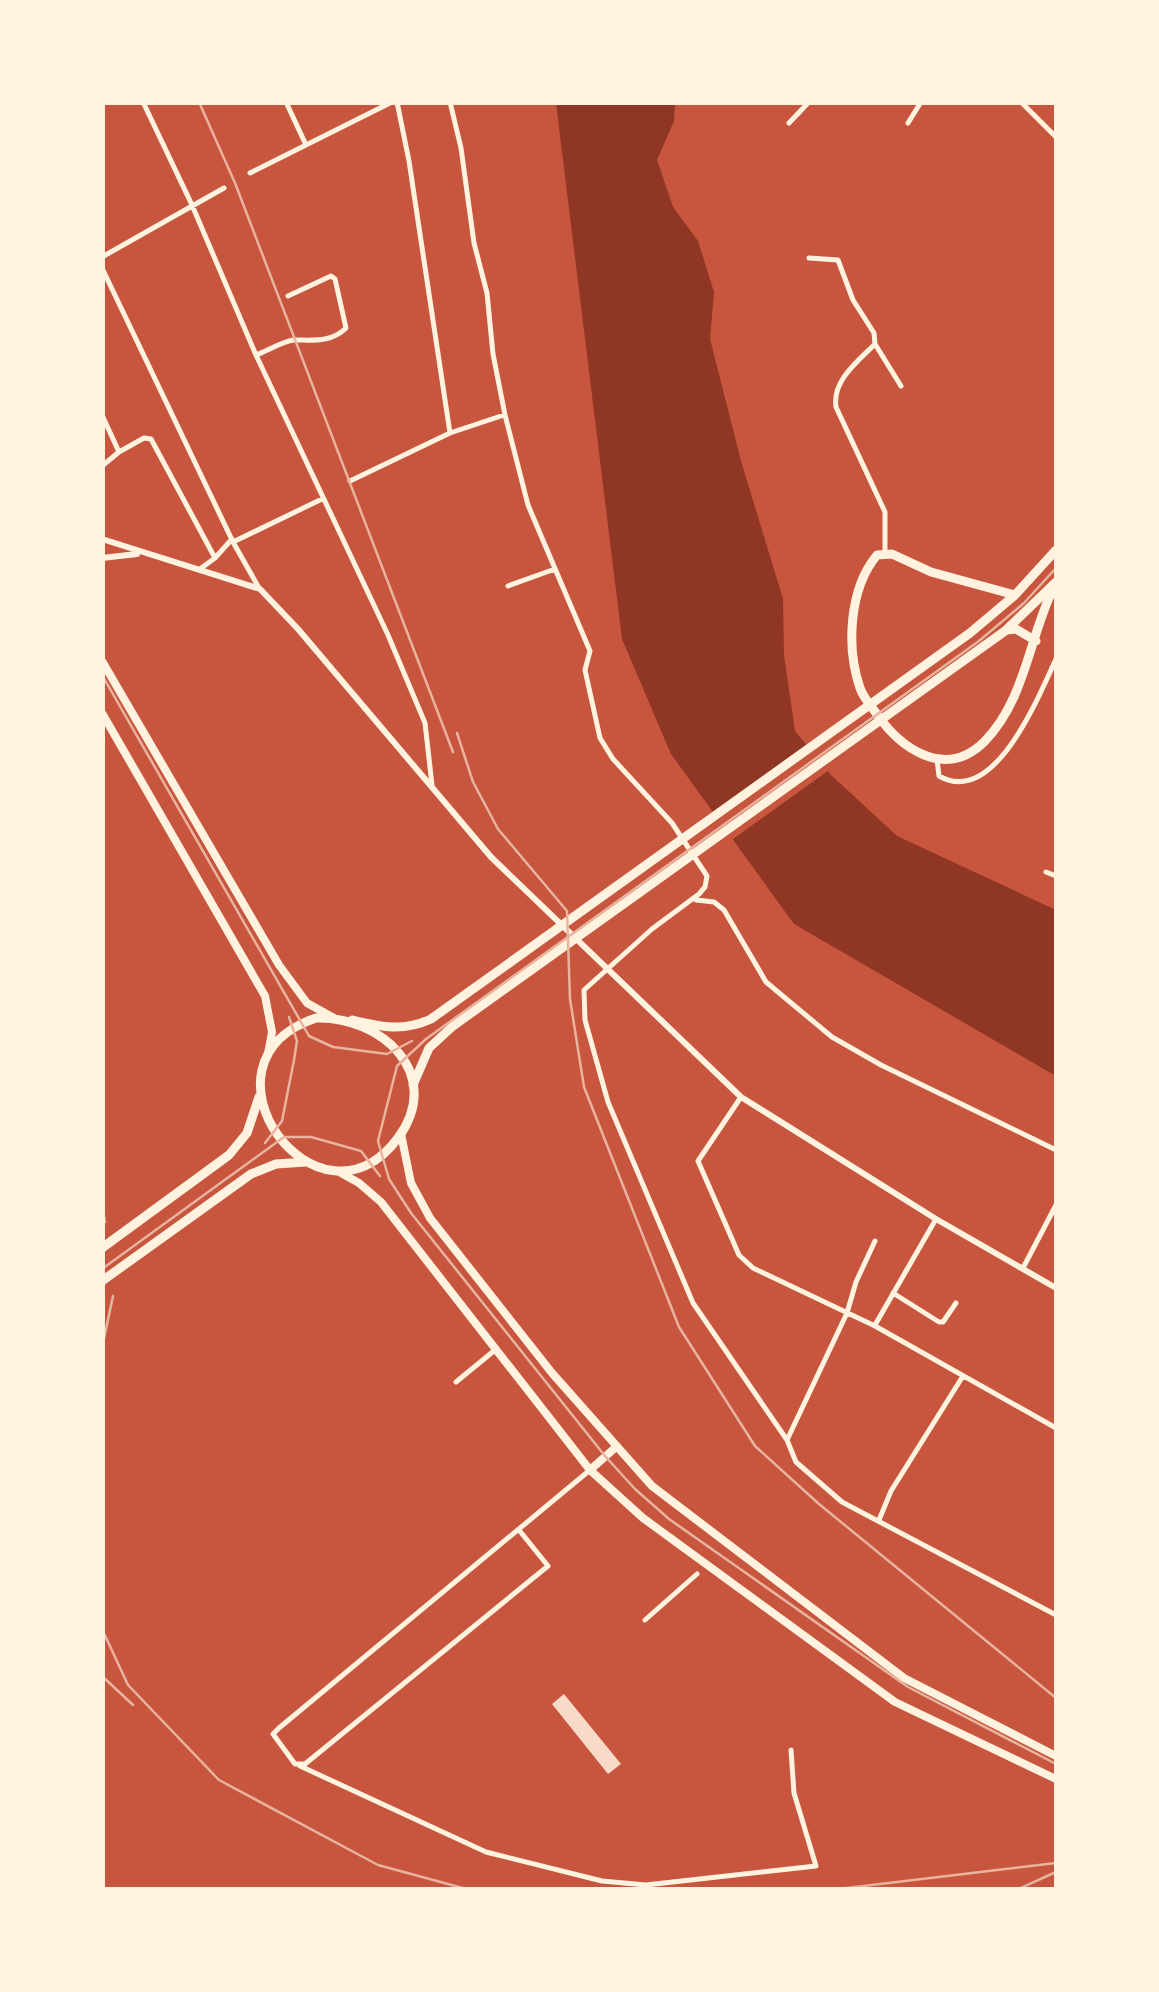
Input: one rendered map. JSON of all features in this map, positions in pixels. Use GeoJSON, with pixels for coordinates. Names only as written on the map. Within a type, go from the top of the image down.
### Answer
{"type":"FeatureCollection","features":[{"type":"Feature","properties":{"kind":"main road"},"geometry":{"type":"LineString","coordinates":[[268,1054],[294,1027],[316,1018],[406,1029],[432,1019],[970,633],[1015,595],[1056,550]]}},
{"type":"Feature","properties":{"kind":"main road"},"geometry":{"type":"LineString","coordinates":[[1015,595],[931,572],[884,553],[877,555],[870,564],[853,618],[853,645],[860,692],[890,734],[912,751],[937,758],[965,756],[986,740],[1015,692],[1036,641],[1038,619],[1056,582]]}},
{"type":"Feature","properties":{"kind":"main road"},"geometry":{"type":"LineString","coordinates":[[341,1172],[380,1158],[401,1134],[408,1121],[413,1085],[430,1048],[482,1005],[1005,630],[1056,582]]}},
{"type":"Feature","properties":{"kind":"main road"},"geometry":{"type":"LineString","coordinates":[[1005,630],[1016,629],[1036,641]]}},
{"type":"Feature","properties":{"kind":"main road"},"geometry":{"type":"LineString","coordinates":[[102,661],[280,965],[307,1003],[334,1018]]}},
{"type":"Feature","properties":{"kind":"main road"},"geometry":{"type":"LineString","coordinates":[[102,713],[265,996],[272,1032],[260,1095],[247,1133],[229,1155],[102,1248]]}},
{"type":"Feature","properties":{"kind":"main road"},"geometry":{"type":"LineString","coordinates":[[352,1020],[394,1046],[409,1069],[413,1085]]}},
{"type":"Feature","properties":{"kind":"main road"},"geometry":{"type":"LineString","coordinates":[[260,1095],[268,1124],[288,1149],[309,1162],[341,1172],[381,1202],[590,1470],[643,1518],[896,1702],[1056,1779]]}},
{"type":"Feature","properties":{"kind":"main road"},"geometry":{"type":"LineString","coordinates":[[401,1134],[410,1183],[430,1218],[552,1373],[652,1486],[904,1678],[1056,1756]]}},
{"type":"Feature","properties":{"kind":"main road"},"geometry":{"type":"LineString","coordinates":[[102,1281],[251,1174],[276,1164],[309,1162]]}},
{"type":"Feature","properties":{"kind":"main road"},"geometry":{"type":"LineString","coordinates":[[590,1470],[616,1447]]}},
{"type":"Feature","properties":{"kind":"street"},"geometry":{"type":"LineString","coordinates":[[143,102],[425,723],[432,785]]}},
{"type":"Feature","properties":{"kind":"street"},"geometry":{"type":"LineString","coordinates":[[286,102],[306,145]]}},
{"type":"Feature","properties":{"kind":"street"},"geometry":{"type":"LineString","coordinates":[[250,173],[394,102],[409,161],[450,432]]}},
{"type":"Feature","properties":{"kind":"street"},"geometry":{"type":"LineString","coordinates":[[450,102],[461,148],[474,242],[487,293],[504,415],[528,506],[590,651],[585,670],[600,738],[613,759],[672,823],[707,876],[705,887],[692,900],[652,929],[584,990],[585,1020],[608,1102],[693,1303],[787,1440],[796,1462],[842,1502],[1056,1615]]}},
{"type":"Feature","properties":{"kind":"street"},"geometry":{"type":"LineString","coordinates":[[789,123],[810,102]]}},
{"type":"Feature","properties":{"kind":"street"},"geometry":{"type":"LineString","coordinates":[[908,124],[922,102]]}},
{"type":"Feature","properties":{"kind":"street"},"geometry":{"type":"LineString","coordinates":[[1021,102],[1056,137]]}},
{"type":"Feature","properties":{"kind":"street"},"geometry":{"type":"LineString","coordinates":[[102,257],[224,188]]}},
{"type":"Feature","properties":{"kind":"street"},"geometry":{"type":"LineString","coordinates":[[809,258],[838,260],[853,300],[901,386]]}},
{"type":"Feature","properties":{"kind":"street"},"geometry":{"type":"LineString","coordinates":[[102,268],[232,541],[260,590],[491,857],[741,1097],[936,1219],[1056,1288]]}},
{"type":"Feature","properties":{"kind":"street"},"geometry":{"type":"LineString","coordinates":[[256,355],[294,340],[305,344],[339,334],[346,328],[335,279],[331,276],[288,296]]}},
{"type":"Feature","properties":{"kind":"street"},"geometry":{"type":"LineString","coordinates":[[875,344],[834,394],[836,407],[885,512],[884,553]]}},
{"type":"Feature","properties":{"kind":"street"},"geometry":{"type":"LineString","coordinates":[[102,415],[119,452]]}},
{"type":"Feature","properties":{"kind":"street"},"geometry":{"type":"LineString","coordinates":[[350,481],[450,432],[504,415]]}},
{"type":"Feature","properties":{"kind":"street"},"geometry":{"type":"LineString","coordinates":[[102,466],[144,438],[151,439],[215,558]]}},
{"type":"Feature","properties":{"kind":"street"},"geometry":{"type":"LineString","coordinates":[[197,570],[232,541],[322,499]]}},
{"type":"Feature","properties":{"kind":"street"},"geometry":{"type":"LineString","coordinates":[[102,540],[260,590]]}},
{"type":"Feature","properties":{"kind":"street"},"geometry":{"type":"LineString","coordinates":[[102,558],[148,555]]}},
{"type":"Feature","properties":{"kind":"street"},"geometry":{"type":"LineString","coordinates":[[508,586],[555,569]]}},
{"type":"Feature","properties":{"kind":"street"},"geometry":{"type":"LineString","coordinates":[[937,758],[939,776],[949,782],[970,780],[993,765],[1027,723],[1056,658]]}},
{"type":"Feature","properties":{"kind":"street"},"geometry":{"type":"LineString","coordinates":[[1046,872],[1056,876]]}},
{"type":"Feature","properties":{"kind":"street"},"geometry":{"type":"LineString","coordinates":[[692,900],[714,902],[724,910],[766,982],[832,1037],[881,1066],[1056,1150]]}},
{"type":"Feature","properties":{"kind":"street"},"geometry":{"type":"LineString","coordinates":[[741,1097],[698,1161],[740,1255],[753,1268],[874,1326],[1056,1428]]}},
{"type":"Feature","properties":{"kind":"street"},"geometry":{"type":"LineString","coordinates":[[1023,1268],[1056,1206]]}},
{"type":"Feature","properties":{"kind":"street"},"geometry":{"type":"LineString","coordinates":[[874,1326],[936,1219]]}},
{"type":"Feature","properties":{"kind":"street"},"geometry":{"type":"LineString","coordinates":[[787,1440],[847,1313],[875,1241]]}},
{"type":"Feature","properties":{"kind":"street"},"geometry":{"type":"LineString","coordinates":[[894,1293],[939,1322],[944,1322],[956,1304]]}},
{"type":"Feature","properties":{"kind":"street"},"geometry":{"type":"LineString","coordinates":[[456,1382],[495,1350]]}},
{"type":"Feature","properties":{"kind":"street"},"geometry":{"type":"LineString","coordinates":[[878,1520],[891,1491],[963,1376]]}},
{"type":"Feature","properties":{"kind":"street"},"geometry":{"type":"LineString","coordinates":[[590,1470],[279,1728],[275,1740],[300,1766],[486,1852],[602,1881],[646,1885],[816,1866],[794,1794],[790,1750]]}},
{"type":"Feature","properties":{"kind":"street"},"geometry":{"type":"LineString","coordinates":[[300,1766],[548,1566],[518,1530]]}},
{"type":"Feature","properties":{"kind":"street"},"geometry":{"type":"LineString","coordinates":[[646,1620],[697,1574]]}},
{"type":"Feature","properties":{"kind":"shaded area"},"geometry":{"type":"Polygon","coordinates":[[[556,103],[675,103],[674,121],[657,160],[673,207],[698,241],[714,292],[710,339],[741,461],[783,599],[784,655],[795,731],[831,775],[897,836],[1056,910],[1056,1076],[794,924],[671,754],[622,639],[556,103]]]}},
{"type":"Feature","properties":{"kind":"pier"},"geometry":{"type":"Polygon","coordinates":[[[811,742],[832,768],[729,842],[709,815],[811,742]]]}},
{"type":"Feature","properties":{"kind":"building"},"geometry":{"type":"Polygon","coordinates":[[[564,1694],[621,1764],[608,1774],[552,1704],[564,1694]]]}},
{"type":"Feature","properties":{"kind":"tram line"},"geometry":{"type":"LineString","coordinates":[[1056,568],[1024,603],[979,641],[426,1039],[397,1066],[378,1141],[389,1179],[411,1213],[635,1489],[669,1519],[908,1687],[1056,1764]]}},
{"type":"Feature","properties":{"kind":"tram line"},"geometry":{"type":"LineString","coordinates":[[102,675],[309,1036],[333,1047],[387,1054],[412,1041]]}},
{"type":"Feature","properties":{"kind":"tram line"},"geometry":{"type":"LineString","coordinates":[[265,1143],[282,1121],[294,1060],[297,1041],[289,1017]]}},
{"type":"Feature","properties":{"kind":"tram line"},"geometry":{"type":"LineString","coordinates":[[102,1269],[284,1137],[311,1137],[361,1151],[380,1176]]}},
{"type":"Feature","properties":{"kind":"railway"},"geometry":{"type":"LineString","coordinates":[[199,102],[235,183],[453,752]]}},
{"type":"Feature","properties":{"kind":"railway"},"geometry":{"type":"LineString","coordinates":[[457,733],[473,782],[498,829],[567,911],[570,999],[584,1087],[679,1327],[755,1446],[819,1504],[1056,1698]]}},
{"type":"Feature","properties":{"kind":"railway"},"geometry":{"type":"LineString","coordinates":[[102,1205],[105,1222]]}},
{"type":"Feature","properties":{"kind":"railway"},"geometry":{"type":"LineString","coordinates":[[102,1348],[113,1296]]}},
{"type":"Feature","properties":{"kind":"railway"},"geometry":{"type":"LineString","coordinates":[[102,1629],[128,1685],[219,1780],[378,1865],[470,1890]]}},
{"type":"Feature","properties":{"kind":"railway"},"geometry":{"type":"LineString","coordinates":[[102,1676],[133,1705]]}},
{"type":"Feature","properties":{"kind":"railway"},"geometry":{"type":"LineString","coordinates":[[830,1890],[1056,1863]]}},
{"type":"Feature","properties":{"kind":"railway"},"geometry":{"type":"LineString","coordinates":[[1016,1890],[1056,1872]]}}]}
